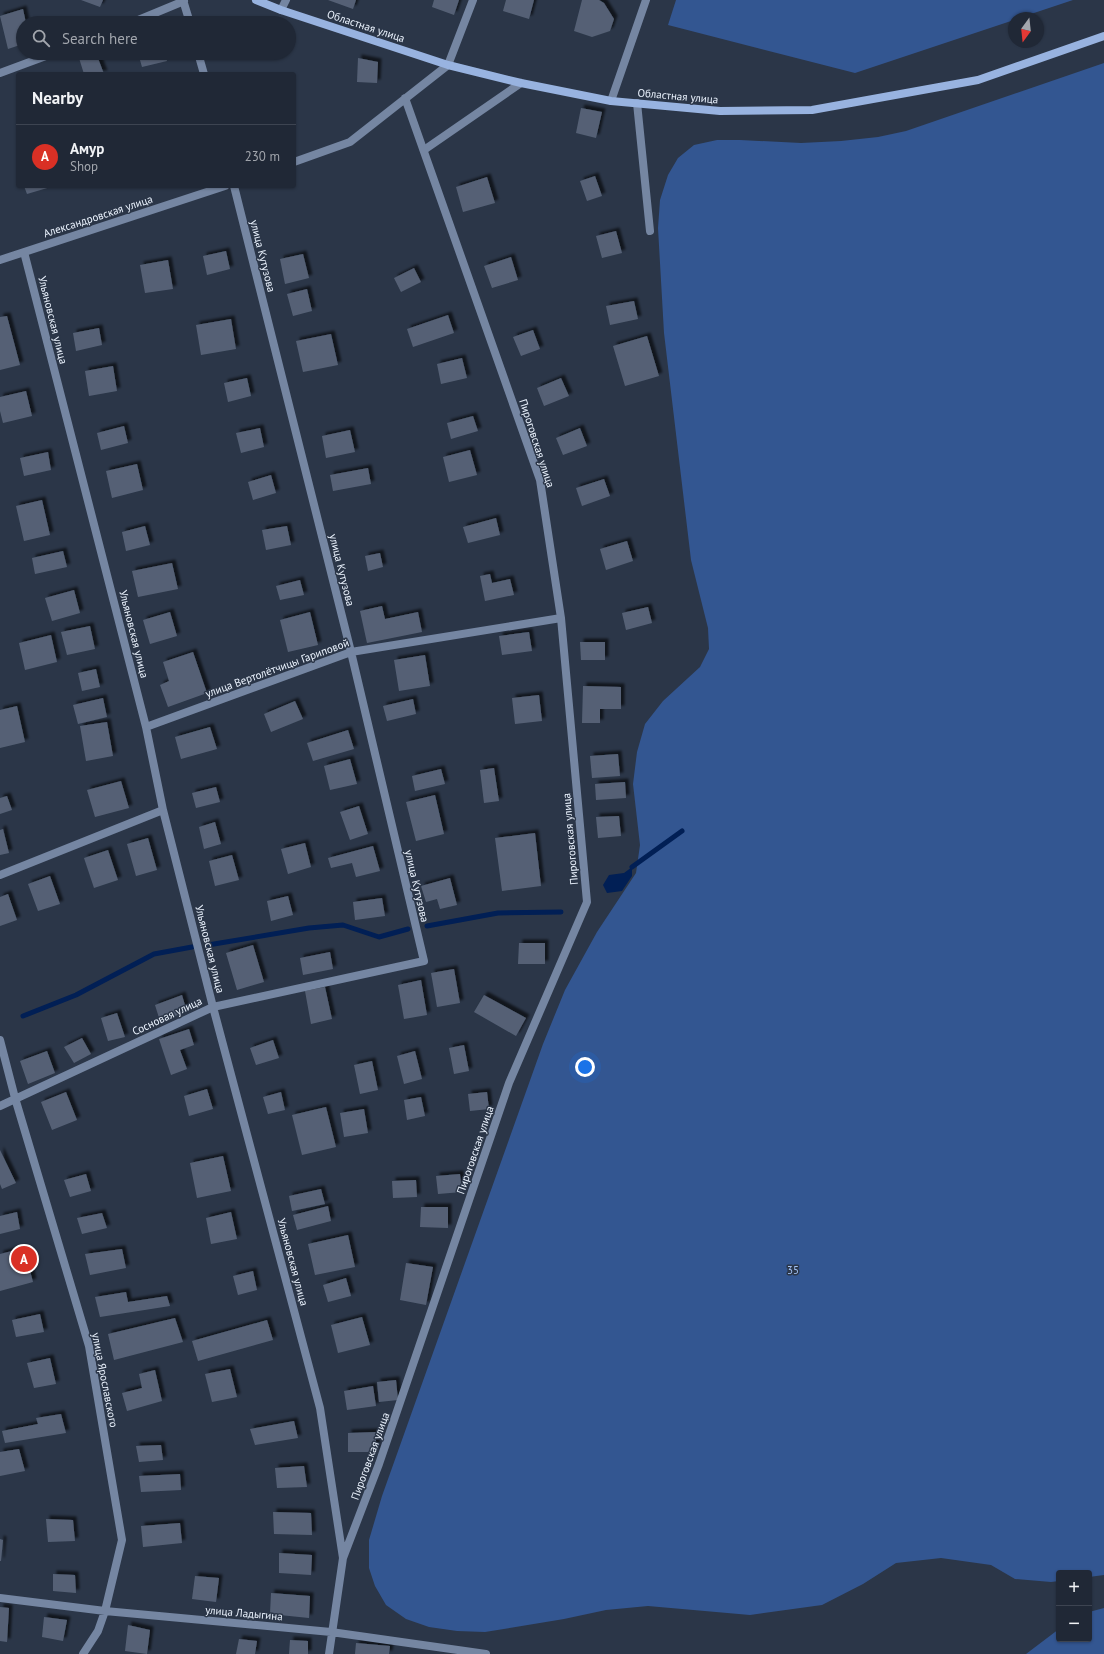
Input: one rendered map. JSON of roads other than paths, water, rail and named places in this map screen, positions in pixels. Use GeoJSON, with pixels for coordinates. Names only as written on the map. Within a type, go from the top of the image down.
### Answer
{"type":"FeatureCollection","features":[{"type":"Feature","properties":{"kind":"main road","name":"Областная улица"},"geometry":{"type":"LineString","coordinates":[[256,0],[282,10],[448,64],[521,83],[611,101],[720,110],[812,110],[978,80],[1104,36]]}},
{"type":"Feature","properties":{"kind":"street"},"geometry":{"type":"LineString","coordinates":[[147,16],[183,0],[188,16]]}},
{"type":"Feature","properties":{"kind":"street"},"geometry":{"type":"LineString","coordinates":[[282,10],[286,0]]}},
{"type":"Feature","properties":{"kind":"street"},"geometry":{"type":"LineString","coordinates":[[296,161],[350,142],[448,64],[473,0]]}},
{"type":"Feature","properties":{"kind":"street"},"geometry":{"type":"LineString","coordinates":[[611,101],[646,0]]}},
{"type":"Feature","properties":{"kind":"street"},"geometry":{"type":"LineString","coordinates":[[0,73],[35,60]]}},
{"type":"Feature","properties":{"kind":"street"},"geometry":{"type":"LineString","coordinates":[[200,60],[203,72]]}},
{"type":"Feature","properties":{"kind":"street"},"geometry":{"type":"LineString","coordinates":[[424,150],[521,83]]}},
{"type":"Feature","properties":{"kind":"street","name":"Пироговская улица"},"geometry":{"type":"LineString","coordinates":[[343,1558],[382,1457],[509,1083],[587,902],[561,618],[540,480],[405,98]]}},
{"type":"Feature","properties":{"kind":"street"},"geometry":{"type":"LineString","coordinates":[[637,103],[650,231]]}},
{"type":"Feature","properties":{"kind":"street","name":"Александровская улица"},"geometry":{"type":"LineString","coordinates":[[0,260],[219,188]]}},
{"type":"Feature","properties":{"kind":"street","name":"улица Кутузова"},"geometry":{"type":"LineString","coordinates":[[235,188],[351,652],[424,961]]}},
{"type":"Feature","properties":{"kind":"street","name":"Ульяновская улица"},"geometry":{"type":"LineString","coordinates":[[24,252],[146,727],[163,810],[320,1408],[343,1558],[328,1654]]}},
{"type":"Feature","properties":{"kind":"street","name":"улица Вертолётчицы Гариповой"},"geometry":{"type":"LineString","coordinates":[[146,727],[351,652],[561,618]]}},
{"type":"Feature","properties":{"kind":"street"},"geometry":{"type":"LineString","coordinates":[[0,875],[163,810]]}},
{"type":"Feature","properties":{"kind":"street","name":"Сосновая улица"},"geometry":{"type":"LineString","coordinates":[[0,1106],[214,1007],[424,961]]}},
{"type":"Feature","properties":{"kind":"street","name":"улица Ярославского"},"geometry":{"type":"LineString","coordinates":[[0,1040],[15,1098],[89,1346],[122,1540],[105,1611],[98,1631],[83,1654]]}},
{"type":"Feature","properties":{"kind":"street","name":"улица Ладыгина"},"geometry":{"type":"LineString","coordinates":[[0,1598],[105,1611],[331,1632],[486,1654]]}},
{"type":"Feature","properties":{"kind":"waterway"},"geometry":{"type":"LineString","coordinates":[[632,867],[682,831]]}},
{"type":"Feature","properties":{"kind":"waterway"},"geometry":{"type":"LineString","coordinates":[[427,926],[498,913],[561,912]]}},
{"type":"Feature","properties":{"kind":"waterway"},"geometry":{"type":"LineString","coordinates":[[208,945],[309,928],[343,925],[379,937],[408,929]]}},
{"type":"Feature","properties":{"kind":"waterway"},"geometry":{"type":"LineString","coordinates":[[23,1016],[76,995],[154,954],[192,947]]}},
{"type":"Feature","properties":{"kind":"place","name":"Амур"},"geometry":{"type":"Point","coordinates":[24,1259]}},
{"type":"Feature","properties":{"kind":"park label","name":"35"},"geometry":{"type":"Point","coordinates":[793,1270]}}]}
